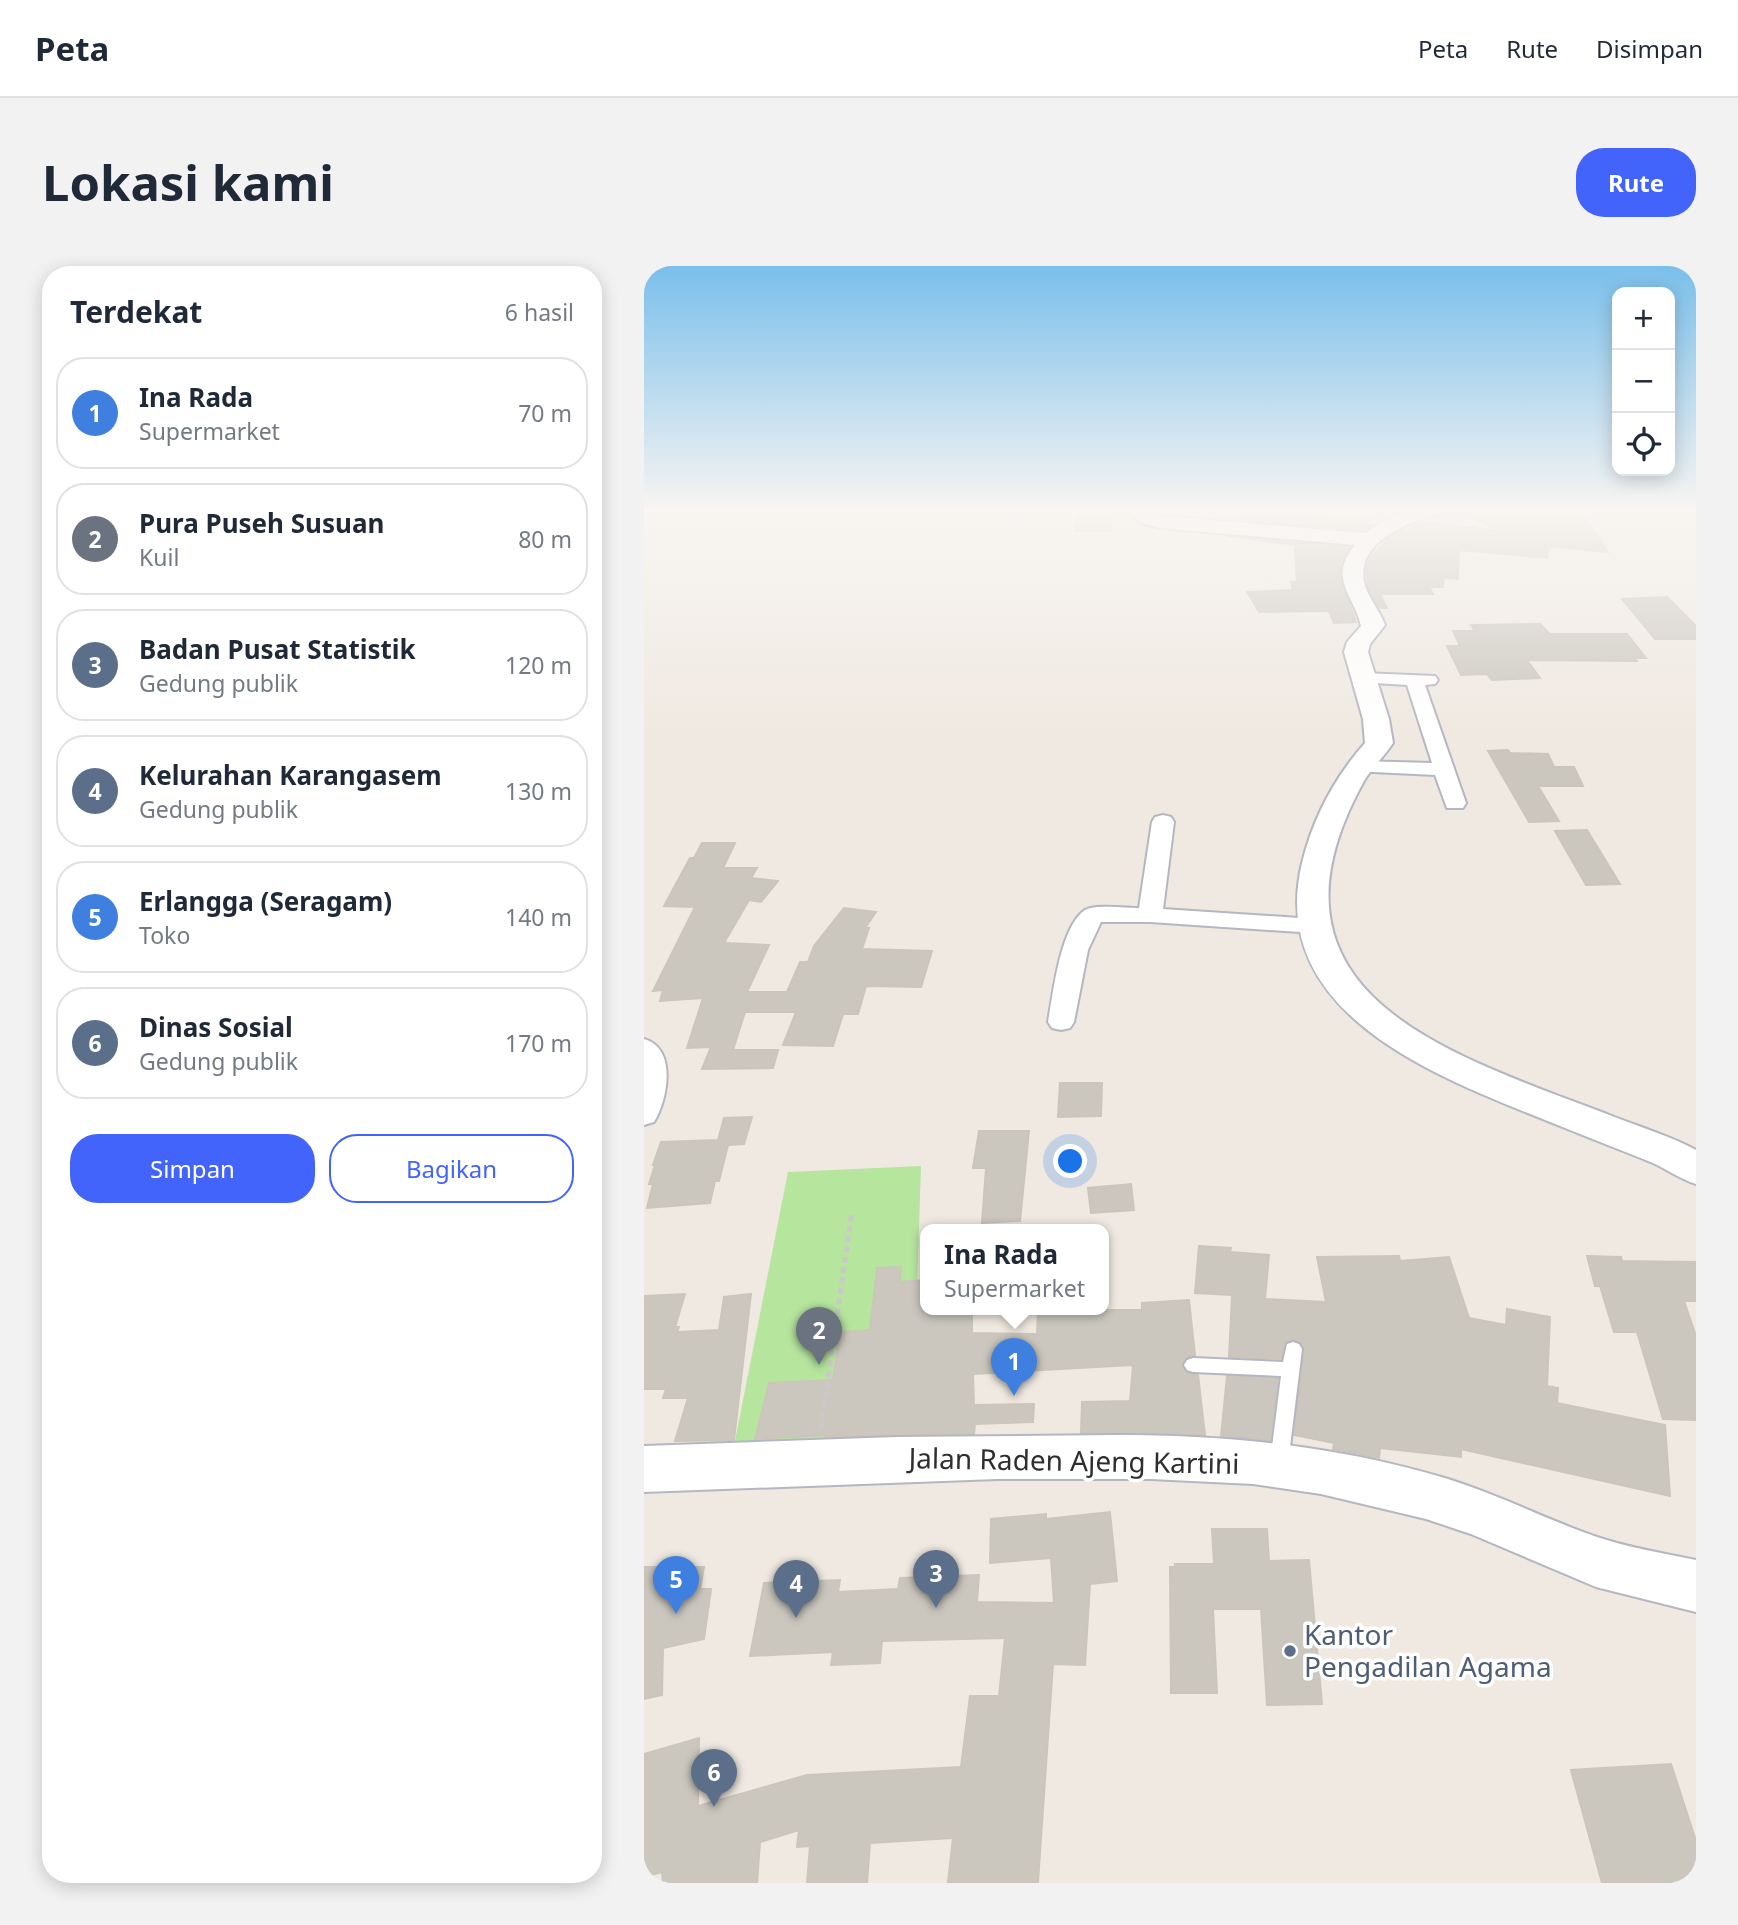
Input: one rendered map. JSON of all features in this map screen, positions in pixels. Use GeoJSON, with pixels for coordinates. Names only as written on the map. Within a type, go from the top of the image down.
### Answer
{"type":"FeatureCollection","features":[{"type":"Feature","properties":{"kind":"street"},"geometry":{"type":"LineString","coordinates":[[1354,584],[1373,625],[1359,642],[1356,652],[1376,719],[1379,743],[1359,767],[1328,828],[1319,860],[1312,903],[1314,926],[1338,980],[1356,1002],[1381,1023],[1434,1055],[1517,1094],[1672,1155],[1696,1169]]}},
{"type":"Feature","properties":{"kind":"street"},"geometry":{"type":"LineString","coordinates":[[1363,678],[1421,679],[1443,769],[1455,803]]}},
{"type":"Feature","properties":{"kind":"street"},"geometry":{"type":"LineString","coordinates":[[1359,767],[1443,769]]}},
{"type":"Feature","properties":{"kind":"street"},"geometry":{"type":"LineString","coordinates":[[1150,915],[1163,822]]}},
{"type":"Feature","properties":{"kind":"street"},"geometry":{"type":"LineString","coordinates":[[1061,1022],[1078,943],[1089,919],[1101,914],[1314,926]]}},
{"type":"Feature","properties":{"kind":"street"},"geometry":{"type":"LineString","coordinates":[[644,1048],[653,1061],[650,1092],[644,1115]]}},
{"type":"Feature","properties":{"kind":"street","name":"Jalan Raden Ajeng Kartini"},"geometry":{"type":"LineString","coordinates":[[644,1469],[815,1460],[1171,1456],[1279,1465],[1368,1481],[1435,1499],[1486,1515],[1577,1555],[1613,1567],[1696,1586]]}},
{"type":"Feature","properties":{"kind":"lane"},"geometry":{"type":"LineString","coordinates":[[1279,1465],[1293,1349]]}},
{"type":"Feature","properties":{"kind":"lane"},"geometry":{"type":"LineString","coordinates":[[1193,1365],[1290,1369]]}},
{"type":"Feature","properties":{"kind":"path"},"geometry":{"type":"LineString","coordinates":[[815,1460],[852,1211]]}},
{"type":"Feature","properties":{"kind":"green space"},"geometry":{"type":"Polygon","coordinates":[[[921,1166],[916,1319],[907,1445],[732,1456],[788,1172],[921,1166]]]}},
{"type":"Feature","properties":{"kind":"building"},"geometry":{"type":"Polygon","coordinates":[[[1292,584],[1343,584],[1356,622],[1334,623],[1329,611],[1259,612],[1247,592],[1293,590],[1292,584]]]}},
{"type":"Feature","properties":{"kind":"building"},"geometry":{"type":"Polygon","coordinates":[[[1368,584],[1443,584],[1443,587],[1429,587],[1433,594],[1380,594],[1387,608],[1379,608],[1368,584]]]}},
{"type":"Feature","properties":{"kind":"building"},"geometry":{"type":"Polygon","coordinates":[[[1667,597],[1696,626],[1696,639],[1655,639],[1622,599],[1667,597]]]}},
{"type":"Feature","properties":{"kind":"building"},"geometry":{"type":"Polygon","coordinates":[[[1540,624],[1550,634],[1627,634],[1646,658],[1635,658],[1637,661],[1527,660],[1540,678],[1492,680],[1487,674],[1461,675],[1447,646],[1460,646],[1453,631],[1475,631],[1471,625],[1540,624]]]}},
{"type":"Feature","properties":{"kind":"building"},"geometry":{"type":"Polygon","coordinates":[[[1508,750],[1510,753],[1548,754],[1554,767],[1574,767],[1583,786],[1538,786],[1559,821],[1529,822],[1488,751],[1508,750]]]}},
{"type":"Feature","properties":{"kind":"building"},"geometry":{"type":"Polygon","coordinates":[[[1587,830],[1620,884],[1586,885],[1555,831],[1587,830]]]}},
{"type":"Feature","properties":{"kind":"building"},"geometry":{"type":"Polygon","coordinates":[[[702,843],[735,843],[723,868],[757,868],[751,878],[778,881],[761,902],[749,900],[724,943],[769,945],[747,992],[787,992],[800,962],[808,962],[814,946],[844,908],[876,912],[865,928],[869,928],[862,949],[932,951],[921,987],[866,986],[858,1014],[843,1014],[833,1046],[783,1045],[796,1012],[745,1012],[733,1050],[778,1050],[773,1068],[702,1069],[711,1047],[687,1048],[703,998],[660,1001],[663,990],[653,991],[695,907],[664,906],[690,858],[694,858],[702,843]]]}},
{"type":"Feature","properties":{"kind":"building"},"geometry":{"type":"Polygon","coordinates":[[[1060,1083],[1102,1083],[1101,1116],[1058,1117],[1060,1083]]]}},
{"type":"Feature","properties":{"kind":"building"},"geometry":{"type":"Polygon","coordinates":[[[752,1117],[744,1144],[728,1145],[710,1203],[647,1208],[653,1184],[649,1184],[653,1165],[661,1142],[718,1140],[724,1118],[752,1117]]]}},
{"type":"Feature","properties":{"kind":"building"},"geometry":{"type":"Polygon","coordinates":[[[979,1131],[1029,1131],[1020,1221],[982,1223],[986,1168],[973,1168],[979,1131]]]}},
{"type":"Feature","properties":{"kind":"building"},"geometry":{"type":"Polygon","coordinates":[[[1131,1184],[1134,1210],[1091,1213],[1088,1188],[1131,1184]]]}},
{"type":"Feature","properties":{"kind":"building"},"geometry":{"type":"Polygon","coordinates":[[[1199,1246],[1269,1255],[1265,1299],[1326,1302],[1317,1257],[1399,1256],[1400,1261],[1449,1257],[1469,1318],[1506,1325],[1507,1309],[1550,1317],[1547,1386],[1558,1388],[1557,1403],[1665,1425],[1670,1496],[1461,1449],[1461,1457],[1380,1448],[1379,1458],[1333,1449],[1334,1443],[1294,1435],[1304,1348],[1300,1342],[1292,1340],[1284,1343],[1281,1359],[1229,1357],[1232,1295],[1195,1293],[1199,1246]]]}},
{"type":"Feature","properties":{"kind":"building"},"geometry":{"type":"Polygon","coordinates":[[[1587,1256],[1621,1257],[1622,1261],[1696,1262],[1696,1301],[1684,1301],[1696,1336],[1696,1420],[1663,1419],[1637,1332],[1614,1332],[1600,1286],[1595,1286],[1587,1256]]]}},
{"type":"Feature","properties":{"kind":"building"},"geometry":{"type":"Polygon","coordinates":[[[901,1267],[900,1282],[920,1280],[920,1315],[972,1315],[972,1333],[1037,1334],[1038,1315],[1109,1315],[1109,1310],[1142,1310],[1142,1303],[1189,1300],[1195,1355],[1186,1358],[1182,1366],[1186,1372],[1198,1375],[1205,1435],[1081,1433],[1082,1402],[1130,1401],[1133,1365],[973,1374],[974,1405],[1034,1404],[1033,1422],[975,1424],[974,1434],[825,1437],[826,1435],[755,1439],[769,1383],[833,1380],[840,1332],[870,1330],[877,1268],[901,1267]]]}},
{"type":"Feature","properties":{"kind":"building"},"geometry":{"type":"Polygon","coordinates":[[[685,1294],[675,1327],[679,1327],[677,1332],[719,1330],[724,1297],[751,1294],[734,1440],[675,1441],[688,1398],[663,1398],[666,1389],[644,1389],[644,1296],[685,1294]]]}},
{"type":"Feature","properties":{"kind":"building"},"geometry":{"type":"Polygon","coordinates":[[[1227,1376],[1278,1378],[1270,1441],[1221,1436],[1227,1376]]]}},
{"type":"Feature","properties":{"kind":"building"},"geometry":{"type":"Polygon","coordinates":[[[1110,1512],[1117,1581],[1090,1584],[1085,1665],[1053,1664],[1038,1882],[948,1882],[953,1838],[870,1843],[867,1883],[807,1883],[810,1846],[797,1847],[799,1830],[760,1842],[757,1883],[663,1883],[662,1872],[644,1877],[644,1754],[699,1738],[698,1806],[807,1775],[961,1767],[970,1696],[999,1696],[1005,1638],[882,1641],[880,1663],[831,1665],[833,1652],[750,1656],[764,1583],[840,1580],[838,1592],[898,1589],[900,1578],[979,1575],[977,1602],[1054,1603],[1051,1558],[990,1563],[991,1519],[1046,1514],[1046,1519],[1110,1512]]]}},
{"type":"Feature","properties":{"kind":"building","name":"Kantor Pengadilan Agama"},"geometry":{"type":"Polygon","coordinates":[[[1212,1529],[1267,1529],[1269,1561],[1309,1560],[1322,1704],[1267,1705],[1261,1609],[1213,1609],[1217,1693],[1171,1693],[1170,1567],[1175,1567],[1175,1564],[1214,1564],[1212,1529]]]}},
{"type":"Feature","properties":{"kind":"building"},"geometry":{"type":"Polygon","coordinates":[[[644,1567],[704,1567],[700,1589],[711,1589],[704,1639],[663,1648],[662,1695],[644,1699],[644,1567]]]}},
{"type":"Feature","properties":{"kind":"building"},"geometry":{"type":"Polygon","coordinates":[[[1671,1764],[1696,1841],[1696,1883],[1602,1883],[1571,1770],[1671,1764]]]}},
{"type":"Feature","properties":{"kind":"place","name":"Pura Puseh Susuan"},"geometry":{"type":"Point","coordinates":[819,1365]}},
{"type":"Feature","properties":{"kind":"place","name":"Ina Rada"},"geometry":{"type":"Point","coordinates":[1014,1396]}},
{"type":"Feature","properties":{"kind":"place","name":"Badan Pusat Statistik"},"geometry":{"type":"Point","coordinates":[936,1608]}},
{"type":"Feature","properties":{"kind":"place","name":"Erlangga (Seragam)"},"geometry":{"type":"Point","coordinates":[676,1614]}},
{"type":"Feature","properties":{"kind":"place","name":"Kelurahan Karangasem"},"geometry":{"type":"Point","coordinates":[796,1618]}},
{"type":"Feature","properties":{"kind":"place","name":"Kantor Pengadilan Agama"},"geometry":{"type":"Point","coordinates":[1290,1651]}},
{"type":"Feature","properties":{"kind":"place","name":"Dinas Sosial"},"geometry":{"type":"Point","coordinates":[714,1807]}}]}
